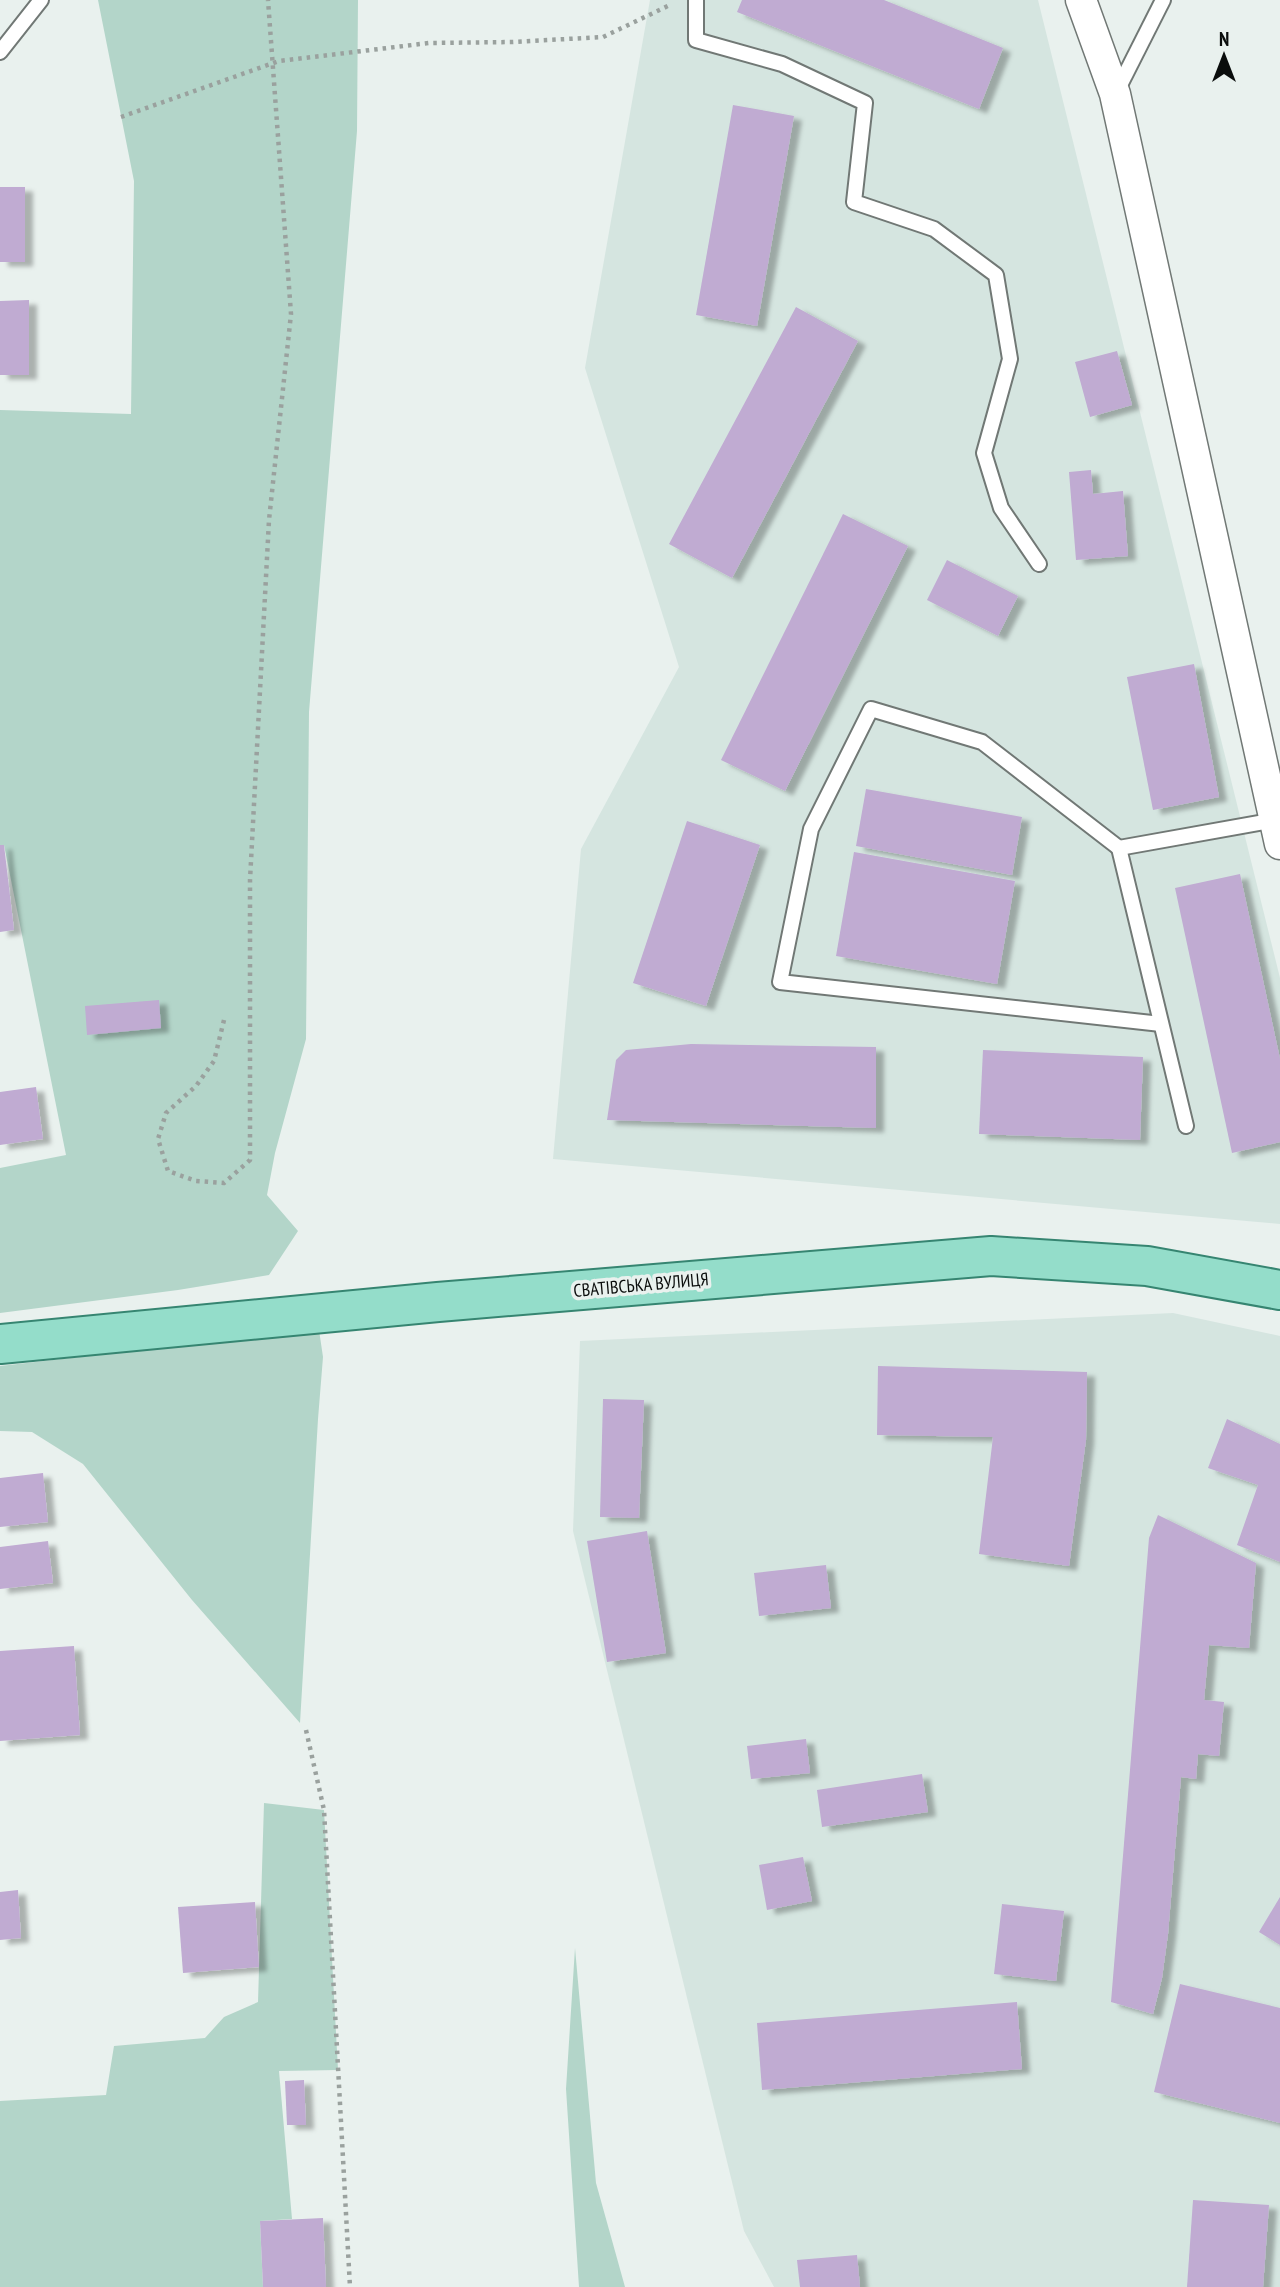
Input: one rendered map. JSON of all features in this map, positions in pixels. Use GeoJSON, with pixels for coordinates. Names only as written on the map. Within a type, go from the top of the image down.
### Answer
{"type":"FeatureCollection","features":[{"type":"Feature","properties":{"kind":"main road","name":"СВАТІВСЬКА ВУЛИЦЯ"},"geometry":{"type":"LineString","coordinates":[[0,1344],[291,1316],[991,1256],[1147,1266],[1280,1290]]}},
{"type":"Feature","properties":{"kind":"street"},"geometry":{"type":"LineString","coordinates":[[1081,0],[1115,94],[1277,832]]}},
{"type":"Feature","properties":{"kind":"lane"},"geometry":{"type":"LineString","coordinates":[[0,52],[41,0]]}},
{"type":"Feature","properties":{"kind":"lane"},"geometry":{"type":"LineString","coordinates":[[696,0],[696,40],[782,64],[865,103],[854,202],[934,229],[996,275],[1010,359],[984,453],[1001,508],[1039,564]]}},
{"type":"Feature","properties":{"kind":"lane"},"geometry":{"type":"LineString","coordinates":[[1115,94],[1163,0]]}},
{"type":"Feature","properties":{"kind":"lane"},"geometry":{"type":"LineString","coordinates":[[1161,1024],[780,982],[811,829],[871,709],[982,742],[1119,848],[1186,1126]]}},
{"type":"Feature","properties":{"kind":"lane"},"geometry":{"type":"LineString","coordinates":[[1119,848],[1277,832]]}},
{"type":"Feature","properties":{"kind":"path"},"geometry":{"type":"LineString","coordinates":[[224,1020],[214,1061],[196,1086],[166,1113],[158,1139],[168,1171],[196,1181],[224,1183],[250,1160],[250,880],[269,520],[290,314],[268,0]]}},
{"type":"Feature","properties":{"kind":"path"},"geometry":{"type":"LineString","coordinates":[[121,117],[273,63],[429,43],[603,37],[680,0]]}},
{"type":"Feature","properties":{"kind":"path"},"geometry":{"type":"LineString","coordinates":[[306,1730],[324,1810],[350,2287]]}},
{"type":"Feature","properties":{"kind":"shaded area"},"geometry":{"type":"Polygon","coordinates":[[[650,0],[1038,0],[1280,978],[1280,1224],[553,1159],[581,849],[679,667],[585,368],[650,0]]]}},
{"type":"Feature","properties":{"kind":"shaded area"},"geometry":{"type":"Polygon","coordinates":[[[1173,1313],[1280,1336],[1280,2287],[774,2287],[744,2231],[573,1531],[580,1341],[1173,1313]]]}},
{"type":"Feature","properties":{"kind":"green space"},"geometry":{"type":"Polygon","coordinates":[[[98,0],[358,0],[357,131],[309,712],[306,1039],[275,1153],[267,1195],[298,1231],[269,1275],[178,1290],[0,1313],[0,1168],[66,1155],[4,845],[0,845],[0,410],[131,414],[134,181],[98,0]]]}},
{"type":"Feature","properties":{"kind":"green space"},"geometry":{"type":"Polygon","coordinates":[[[319,1330],[323,1357],[300,1723],[192,1600],[83,1464],[32,1432],[0,1431],[0,1366],[319,1330]]]}},
{"type":"Feature","properties":{"kind":"green space"},"geometry":{"type":"Polygon","coordinates":[[[264,1803],[324,1810],[338,2070],[279,2071],[292,2219],[260,2221],[263,2287],[0,2287],[0,2101],[106,2095],[114,2046],[205,2038],[224,2017],[258,2002],[264,1803]]]}},
{"type":"Feature","properties":{"kind":"green space"},"geometry":{"type":"Polygon","coordinates":[[[575,1948],[596,2183],[625,2287],[579,2287],[566,2089],[575,1948]]]}},
{"type":"Feature","properties":{"kind":"building"},"geometry":{"type":"Polygon","coordinates":[[[742,0],[884,0],[1003,48],[979,109],[737,12],[742,0]]]}},
{"type":"Feature","properties":{"kind":"building"},"geometry":{"type":"Polygon","coordinates":[[[733,105],[794,116],[757,326],[696,315],[733,105]]]}},
{"type":"Feature","properties":{"kind":"building"},"geometry":{"type":"Polygon","coordinates":[[[0,187],[25,187],[25,262],[0,262],[0,187]]]}},
{"type":"Feature","properties":{"kind":"building"},"geometry":{"type":"Polygon","coordinates":[[[29,300],[29,375],[0,375],[0,301],[29,300]]]}},
{"type":"Feature","properties":{"kind":"building"},"geometry":{"type":"Polygon","coordinates":[[[796,307],[858,341],[732,578],[669,544],[796,307]]]}},
{"type":"Feature","properties":{"kind":"building"},"geometry":{"type":"Polygon","coordinates":[[[1117,351],[1132,405],[1090,417],[1075,362],[1117,351]]]}},
{"type":"Feature","properties":{"kind":"building"},"geometry":{"type":"Polygon","coordinates":[[[1091,470],[1093,494],[1123,491],[1128,556],[1076,560],[1069,472],[1091,470]]]}},
{"type":"Feature","properties":{"kind":"building"},"geometry":{"type":"Polygon","coordinates":[[[843,514],[908,546],[785,791],[721,760],[843,514]]]}},
{"type":"Feature","properties":{"kind":"building"},"geometry":{"type":"Polygon","coordinates":[[[947,560],[1018,596],[998,636],[927,600],[947,560]]]}},
{"type":"Feature","properties":{"kind":"building"},"geometry":{"type":"Polygon","coordinates":[[[1194,664],[1219,797],[1153,810],[1127,677],[1194,664]]]}},
{"type":"Feature","properties":{"kind":"building"},"geometry":{"type":"Polygon","coordinates":[[[866,789],[1022,817],[1012,875],[856,846],[866,789]]]}},
{"type":"Feature","properties":{"kind":"building"},"geometry":{"type":"Polygon","coordinates":[[[687,821],[760,845],[706,1006],[633,983],[687,821]]]}},
{"type":"Feature","properties":{"kind":"building"},"geometry":{"type":"Polygon","coordinates":[[[0,845],[4,845],[14,930],[0,932],[0,845]]]}},
{"type":"Feature","properties":{"kind":"building"},"geometry":{"type":"Polygon","coordinates":[[[854,852],[1015,881],[997,984],[836,956],[854,852]]]}},
{"type":"Feature","properties":{"kind":"building"},"geometry":{"type":"Polygon","coordinates":[[[1240,874],[1280,1059],[1280,1142],[1232,1153],[1175,888],[1240,874]]]}},
{"type":"Feature","properties":{"kind":"building"},"geometry":{"type":"Polygon","coordinates":[[[159,1000],[161,1028],[87,1035],[85,1006],[159,1000]]]}},
{"type":"Feature","properties":{"kind":"building"},"geometry":{"type":"Polygon","coordinates":[[[691,1044],[876,1047],[876,1128],[607,1120],[616,1060],[626,1050],[691,1044]]]}},
{"type":"Feature","properties":{"kind":"building"},"geometry":{"type":"Polygon","coordinates":[[[983,1050],[1143,1057],[1140,1140],[979,1134],[983,1050]]]}},
{"type":"Feature","properties":{"kind":"building"},"geometry":{"type":"Polygon","coordinates":[[[36,1087],[43,1139],[0,1145],[0,1092],[36,1087]]]}},
{"type":"Feature","properties":{"kind":"building"},"geometry":{"type":"Polygon","coordinates":[[[878,1366],[1087,1372],[1086,1440],[1069,1566],[979,1554],[993,1437],[877,1435],[878,1366]]]}},
{"type":"Feature","properties":{"kind":"building"},"geometry":{"type":"Polygon","coordinates":[[[603,1399],[644,1400],[639,1518],[600,1517],[603,1399]]]}},
{"type":"Feature","properties":{"kind":"building"},"geometry":{"type":"Polygon","coordinates":[[[1227,1419],[1280,1444],[1280,1562],[1237,1545],[1258,1485],[1208,1468],[1227,1419]]]}},
{"type":"Feature","properties":{"kind":"building"},"geometry":{"type":"Polygon","coordinates":[[[43,1473],[48,1522],[0,1527],[0,1478],[43,1473]]]}},
{"type":"Feature","properties":{"kind":"building"},"geometry":{"type":"Polygon","coordinates":[[[1158,1515],[1256,1563],[1249,1648],[1209,1645],[1204,1700],[1224,1702],[1219,1756],[1198,1754],[1196,1779],[1181,1777],[1168,1934],[1162,1978],[1153,2014],[1111,2002],[1149,1538],[1158,1515]]]}},
{"type":"Feature","properties":{"kind":"building"},"geometry":{"type":"Polygon","coordinates":[[[647,1531],[666,1653],[607,1662],[587,1541],[647,1531]]]}},
{"type":"Feature","properties":{"kind":"building"},"geometry":{"type":"Polygon","coordinates":[[[48,1541],[53,1583],[0,1589],[0,1547],[48,1541]]]}},
{"type":"Feature","properties":{"kind":"building"},"geometry":{"type":"Polygon","coordinates":[[[826,1565],[831,1608],[759,1616],[754,1573],[826,1565]]]}},
{"type":"Feature","properties":{"kind":"building"},"geometry":{"type":"Polygon","coordinates":[[[74,1646],[80,1735],[0,1741],[0,1651],[74,1646]]]}},
{"type":"Feature","properties":{"kind":"building"},"geometry":{"type":"Polygon","coordinates":[[[806,1739],[810,1773],[751,1779],[747,1746],[806,1739]]]}},
{"type":"Feature","properties":{"kind":"building"},"geometry":{"type":"Polygon","coordinates":[[[922,1774],[928,1812],[822,1827],[817,1790],[922,1774]]]}},
{"type":"Feature","properties":{"kind":"building"},"geometry":{"type":"Polygon","coordinates":[[[803,1857],[812,1901],[767,1910],[759,1865],[803,1857]]]}},
{"type":"Feature","properties":{"kind":"building"},"geometry":{"type":"Polygon","coordinates":[[[18,1890],[21,1938],[0,1940],[0,1892],[18,1890]]]}},
{"type":"Feature","properties":{"kind":"building"},"geometry":{"type":"Polygon","coordinates":[[[1280,1897],[1280,1945],[1259,1932],[1280,1897]]]}},
{"type":"Feature","properties":{"kind":"building"},"geometry":{"type":"Polygon","coordinates":[[[255,1902],[259,1967],[183,1973],[178,1907],[255,1902]]]}},
{"type":"Feature","properties":{"kind":"building"},"geometry":{"type":"Polygon","coordinates":[[[1002,1904],[1064,1911],[1056,1981],[994,1974],[1002,1904]]]}},
{"type":"Feature","properties":{"kind":"building"},"geometry":{"type":"Polygon","coordinates":[[[1180,1984],[1280,2008],[1280,2123],[1154,2092],[1180,1984]]]}},
{"type":"Feature","properties":{"kind":"building"},"geometry":{"type":"Polygon","coordinates":[[[1017,2002],[1022,2069],[762,2090],[757,2023],[1017,2002]]]}},
{"type":"Feature","properties":{"kind":"building"},"geometry":{"type":"Polygon","coordinates":[[[304,2080],[306,2125],[287,2125],[285,2081],[304,2080]]]}},
{"type":"Feature","properties":{"kind":"building"},"geometry":{"type":"Polygon","coordinates":[[[1193,2200],[1269,2205],[1263,2287],[1187,2287],[1193,2200]]]}},
{"type":"Feature","properties":{"kind":"building"},"geometry":{"type":"Polygon","coordinates":[[[323,2218],[326,2287],[263,2287],[260,2221],[323,2218]]]}},
{"type":"Feature","properties":{"kind":"building"},"geometry":{"type":"Polygon","coordinates":[[[857,2255],[860,2287],[800,2287],[797,2260],[857,2255]]]}}]}
